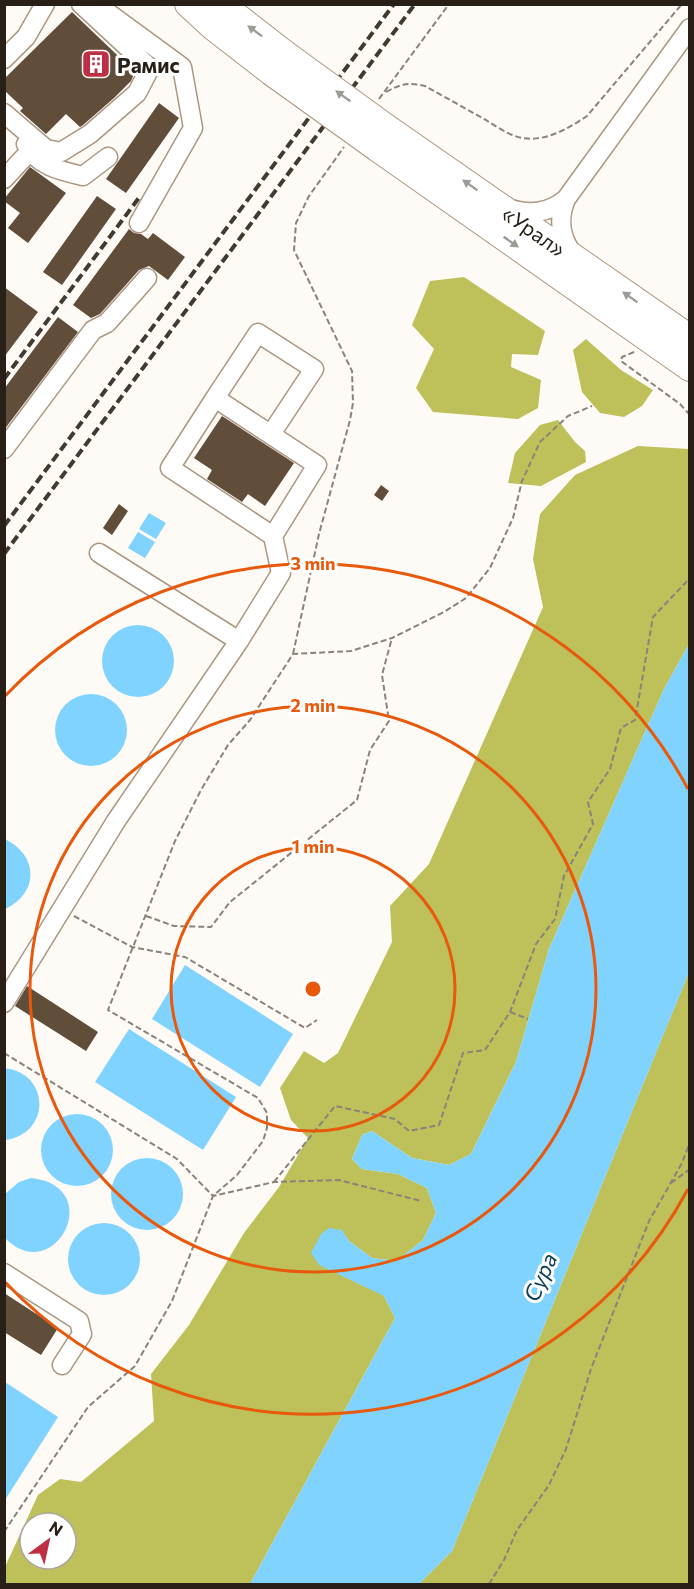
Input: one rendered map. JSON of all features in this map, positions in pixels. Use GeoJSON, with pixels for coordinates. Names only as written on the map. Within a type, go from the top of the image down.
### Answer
{"type":"FeatureCollection","features":[{"type":"Feature","properties":{"kind":"highway"},"geometry":{"type":"LineString","coordinates":[[188,4],[213,27],[278,63],[384,139]]}},
{"type":"Feature","properties":{"kind":"highway"},"geometry":{"type":"LineString","coordinates":[[221,4],[278,63]]}},
{"type":"Feature","properties":{"kind":"highway","name":"«Урал»"},"geometry":{"type":"LineString","coordinates":[[384,139],[500,206],[581,262],[677,339]]}},
{"type":"Feature","properties":{"kind":"highway","name":"«Урал»"},"geometry":{"type":"LineString","coordinates":[[384,139],[677,339]]}},
{"type":"Feature","properties":{"kind":"highway"},"geometry":{"type":"LineString","coordinates":[[677,339],[690,368]]}},
{"type":"Feature","properties":{"kind":"lane"},"geometry":{"type":"LineString","coordinates":[[4,59],[26,37],[45,4]]}},
{"type":"Feature","properties":{"kind":"lane"},"geometry":{"type":"LineString","coordinates":[[10,118],[46,149],[61,152],[90,134],[137,93],[150,68],[81,4]]}},
{"type":"Feature","properties":{"kind":"lane"},"geometry":{"type":"LineString","coordinates":[[96,4],[182,68],[194,128],[139,223]]}},
{"type":"Feature","properties":{"kind":"lane"},"geometry":{"type":"LineString","coordinates":[[581,262],[569,249],[562,231],[561,212],[566,199],[690,28]]}},
{"type":"Feature","properties":{"kind":"lane"},"geometry":{"type":"LineString","coordinates":[[10,118],[30,151],[54,170],[83,176],[108,157]]}},
{"type":"Feature","properties":{"kind":"lane"},"geometry":{"type":"LineString","coordinates":[[4,179],[30,151]]}},
{"type":"Feature","properties":{"kind":"lane"},"geometry":{"type":"LineString","coordinates":[[500,206],[535,213],[554,208],[566,199]]}},
{"type":"Feature","properties":{"kind":"lane"},"geometry":{"type":"LineString","coordinates":[[4,449],[93,330],[107,323],[147,278]]}},
{"type":"Feature","properties":{"kind":"lane"},"geometry":{"type":"LineString","coordinates":[[271,434],[314,369],[258,333],[170,468],[273,536]]}},
{"type":"Feature","properties":{"kind":"lane"},"geometry":{"type":"LineString","coordinates":[[4,1003],[116,821],[239,641],[281,573],[273,536],[317,465],[215,398]]}},
{"type":"Feature","properties":{"kind":"lane"},"geometry":{"type":"LineString","coordinates":[[99,553],[239,641]]}},
{"type":"Feature","properties":{"kind":"lane"},"geometry":{"type":"LineString","coordinates":[[4,1273],[79,1321],[82,1334],[62,1365]]}},
{"type":"Feature","properties":{"kind":"path"},"geometry":{"type":"LineString","coordinates":[[377,102],[448,4]]}},
{"type":"Feature","properties":{"kind":"path"},"geometry":{"type":"LineString","coordinates":[[384,93],[398,85],[412,82],[425,86],[522,138],[537,139],[554,134],[587,116],[682,4]]}},
{"type":"Feature","properties":{"kind":"path"},"geometry":{"type":"LineString","coordinates":[[4,1532],[88,1407],[135,1366],[172,1300],[213,1196],[237,1175],[263,1141],[267,1128],[267,1113],[258,1098],[108,1010],[175,842],[201,790],[228,745],[250,720],[293,654],[319,534],[353,403],[352,371],[294,250],[296,223],[309,196],[350,140]]}},
{"type":"Feature","properties":{"kind":"path"},"geometry":{"type":"LineString","coordinates":[[622,357],[621,361],[680,404],[690,415]]}},
{"type":"Feature","properties":{"kind":"path"},"geometry":{"type":"LineString","coordinates":[[293,654],[351,651],[392,638],[444,612],[466,598],[490,568],[513,519],[522,481],[540,442],[568,416],[592,406]]}},
{"type":"Feature","properties":{"kind":"path"},"geometry":{"type":"LineString","coordinates":[[274,1182],[335,1106],[395,1119],[409,1131],[439,1125],[463,1053],[485,1050],[510,1012],[536,944],[555,919],[564,876],[593,824],[588,802],[610,769],[621,728],[635,720],[653,617],[690,578]]}},
{"type":"Feature","properties":{"kind":"path"},"geometry":{"type":"LineString","coordinates":[[145,915],[174,926],[211,927],[230,902],[357,800],[370,750],[389,721],[382,675],[392,638]]}},
{"type":"Feature","properties":{"kind":"path"},"geometry":{"type":"LineString","coordinates":[[62,910],[132,947],[185,957],[305,1028],[317,1020]]}},
{"type":"Feature","properties":{"kind":"path"},"geometry":{"type":"LineString","coordinates":[[510,1012],[528,1019]]}},
{"type":"Feature","properties":{"kind":"path"},"geometry":{"type":"LineString","coordinates":[[4,1053],[177,1159],[213,1196]]}},
{"type":"Feature","properties":{"kind":"path"},"geometry":{"type":"LineString","coordinates":[[489,1584],[504,1560],[517,1530],[549,1485],[566,1449],[591,1370],[649,1221],[682,1163],[690,1142]]}},
{"type":"Feature","properties":{"kind":"path"},"geometry":{"type":"LineString","coordinates":[[669,1185],[690,1169]]}},
{"type":"Feature","properties":{"kind":"path"},"geometry":{"type":"LineString","coordinates":[[213,1196],[274,1182],[339,1180],[421,1201]]}},
{"type":"Feature","properties":{"kind":"shaded area"},"geometry":{"type":"Polygon","coordinates":[[[464,277],[545,331],[538,355],[512,354],[511,367],[541,380],[538,408],[518,419],[433,412],[416,388],[434,349],[412,325],[430,281],[464,277]]]}},
{"type":"Feature","properties":{"kind":"shaded area"},"geometry":{"type":"Polygon","coordinates":[[[586,339],[621,370],[653,390],[642,406],[624,417],[600,413],[582,392],[573,350],[586,339]]]}},
{"type":"Feature","properties":{"kind":"shaded area"},"geometry":{"type":"Polygon","coordinates":[[[558,420],[585,451],[586,462],[541,486],[508,483],[515,453],[540,425],[558,420]]]}},
{"type":"Feature","properties":{"kind":"shaded area"},"geometry":{"type":"Polygon","coordinates":[[[638,446],[689,449],[689,644],[664,689],[549,949],[516,1062],[471,1154],[449,1165],[412,1158],[372,1131],[362,1135],[352,1159],[362,1169],[398,1174],[427,1188],[436,1213],[423,1240],[397,1261],[372,1258],[349,1241],[342,1231],[384,1296],[395,1318],[250,1584],[5,1584],[5,1567],[18,1539],[18,1571],[78,1571],[78,1511],[31,1511],[38,1495],[60,1479],[81,1482],[154,1421],[151,1374],[189,1325],[244,1233],[279,1187],[308,1138],[291,1120],[280,1088],[304,1051],[324,1063],[338,1053],[392,942],[390,906],[429,864],[543,607],[533,559],[540,514],[575,475],[638,446]]]}},
{"type":"Feature","properties":{"kind":"shaded area"},"geometry":{"type":"Polygon","coordinates":[[[689,972],[689,1584],[419,1584],[452,1551],[689,972]]]}},
{"type":"Feature","properties":{"kind":"water"},"geometry":{"type":"Polygon","coordinates":[[[149,513],[166,523],[156,539],[139,529],[149,513]]]}},
{"type":"Feature","properties":{"kind":"water"},"geometry":{"type":"Polygon","coordinates":[[[138,532],[155,542],[145,558],[128,548],[138,532]]]}},
{"type":"Feature","properties":{"kind":"water"},"geometry":{"type":"Polygon","coordinates":[[[138,625],[152,628],[164,635],[171,647],[174,661],[171,675],[164,687],[152,694],[138,697],[124,694],[112,687],[105,675],[102,661],[105,647],[112,635],[124,628],[138,625]]]}},
{"type":"Feature","properties":{"kind":"water","name":"Сура"},"geometry":{"type":"Polygon","coordinates":[[[689,644],[689,972],[452,1551],[419,1584],[250,1584],[395,1318],[384,1296],[319,1265],[311,1253],[321,1234],[329,1228],[342,1230],[349,1241],[372,1258],[397,1261],[423,1240],[436,1213],[427,1188],[398,1174],[362,1169],[352,1159],[362,1135],[372,1131],[412,1158],[449,1165],[471,1154],[516,1062],[549,949],[664,689],[689,644]]]}},
{"type":"Feature","properties":{"kind":"water"},"geometry":{"type":"Polygon","coordinates":[[[91,694],[105,697],[117,704],[124,716],[127,730],[124,744],[117,756],[105,763],[91,766],[77,763],[65,756],[58,744],[55,730],[58,716],[65,704],[77,697],[91,694]]]}},
{"type":"Feature","properties":{"kind":"water"},"geometry":{"type":"Polygon","coordinates":[[[5,839],[24,855],[29,864],[30,874],[29,884],[24,894],[5,909],[5,839]]]}},
{"type":"Feature","properties":{"kind":"water"},"geometry":{"type":"Polygon","coordinates":[[[185,965],[293,1034],[260,1087],[152,1019],[185,965]]]}},
{"type":"Feature","properties":{"kind":"water"},"geometry":{"type":"Polygon","coordinates":[[[129,1029],[236,1097],[203,1150],[95,1082],[129,1029]]]}},
{"type":"Feature","properties":{"kind":"water"},"geometry":{"type":"Polygon","coordinates":[[[4,1068],[19,1072],[30,1081],[37,1091],[39,1104],[37,1116],[31,1127],[20,1135],[5,1140],[4,1068]]]}},
{"type":"Feature","properties":{"kind":"water"},"geometry":{"type":"Polygon","coordinates":[[[77,1114],[91,1117],[103,1124],[110,1136],[113,1150],[110,1164],[103,1176],[91,1183],[77,1186],[63,1183],[51,1176],[44,1164],[41,1150],[44,1136],[51,1124],[63,1117],[77,1114]]]}},
{"type":"Feature","properties":{"kind":"water"},"geometry":{"type":"Polygon","coordinates":[[[147,1158],[161,1161],[173,1168],[180,1180],[183,1194],[180,1208],[173,1220],[161,1227],[147,1230],[133,1227],[121,1220],[114,1208],[111,1194],[114,1180],[121,1168],[133,1161],[147,1158]]]}},
{"type":"Feature","properties":{"kind":"water"},"geometry":{"type":"Polygon","coordinates":[[[31,1178],[54,1185],[66,1198],[69,1214],[65,1230],[55,1244],[40,1251],[23,1250],[4,1237],[5,1194],[19,1182],[31,1178]]]}},
{"type":"Feature","properties":{"kind":"water"},"geometry":{"type":"Polygon","coordinates":[[[104,1223],[118,1226],[130,1233],[137,1245],[140,1259],[137,1273],[130,1285],[118,1292],[104,1295],[90,1292],[78,1285],[71,1273],[68,1259],[71,1245],[78,1233],[90,1226],[104,1223]]]}},
{"type":"Feature","properties":{"kind":"water"},"geometry":{"type":"Polygon","coordinates":[[[5,1382],[58,1417],[5,1500],[5,1382]]]}},
{"type":"Feature","properties":{"kind":"building","name":"Рамис"},"geometry":{"type":"Polygon","coordinates":[[[72,12],[135,72],[131,81],[83,125],[80,127],[66,114],[46,134],[20,111],[23,108],[4,90],[4,79],[72,12]]]}},
{"type":"Feature","properties":{"kind":"building"},"geometry":{"type":"Polygon","coordinates":[[[159,103],[179,118],[126,193],[106,179],[159,103]]]}},
{"type":"Feature","properties":{"kind":"building"},"geometry":{"type":"Polygon","coordinates":[[[30,167],[66,193],[28,243],[8,228],[20,213],[4,199],[30,167]]]}},
{"type":"Feature","properties":{"kind":"building"},"geometry":{"type":"Polygon","coordinates":[[[97,196],[116,209],[62,285],[43,272],[97,196]]]}},
{"type":"Feature","properties":{"kind":"building"},"geometry":{"type":"Polygon","coordinates":[[[129,229],[148,239],[153,233],[185,257],[168,280],[149,266],[139,270],[100,314],[91,318],[73,305],[129,229]]]}},
{"type":"Feature","properties":{"kind":"building"},"geometry":{"type":"Polygon","coordinates":[[[4,287],[38,312],[4,357],[4,287]]]}},
{"type":"Feature","properties":{"kind":"building"},"geometry":{"type":"Polygon","coordinates":[[[58,317],[78,332],[4,430],[4,389],[58,317]]]}},
{"type":"Feature","properties":{"kind":"building"},"geometry":{"type":"Polygon","coordinates":[[[222,416],[294,463],[265,506],[248,494],[242,502],[207,479],[212,470],[194,458],[222,416]]]}},
{"type":"Feature","properties":{"kind":"building"},"geometry":{"type":"Polygon","coordinates":[[[381,485],[389,491],[382,501],[374,495],[381,485]]]}},
{"type":"Feature","properties":{"kind":"building"},"geometry":{"type":"Polygon","coordinates":[[[119,504],[128,511],[112,535],[103,528],[119,504]]]}},
{"type":"Feature","properties":{"kind":"building"},"geometry":{"type":"Polygon","coordinates":[[[27,986],[98,1032],[86,1051],[15,1006],[27,986]]]}},
{"type":"Feature","properties":{"kind":"building"},"geometry":{"type":"Polygon","coordinates":[[[4,1293],[58,1328],[41,1355],[4,1332],[4,1293]]]}},
{"type":"Feature","properties":{"kind":"railway"},"geometry":{"type":"LineString","coordinates":[[4,526],[394,4]]}},
{"type":"Feature","properties":{"kind":"railway"},"geometry":{"type":"LineString","coordinates":[[4,554],[415,4]]}},
{"type":"Feature","properties":{"kind":"railway"},"geometry":{"type":"LineString","coordinates":[[4,379],[141,195]]}},
{"type":"Feature","properties":{"kind":"place","name":"Рамис"},"geometry":{"type":"Point","coordinates":[96,64]}}]}
